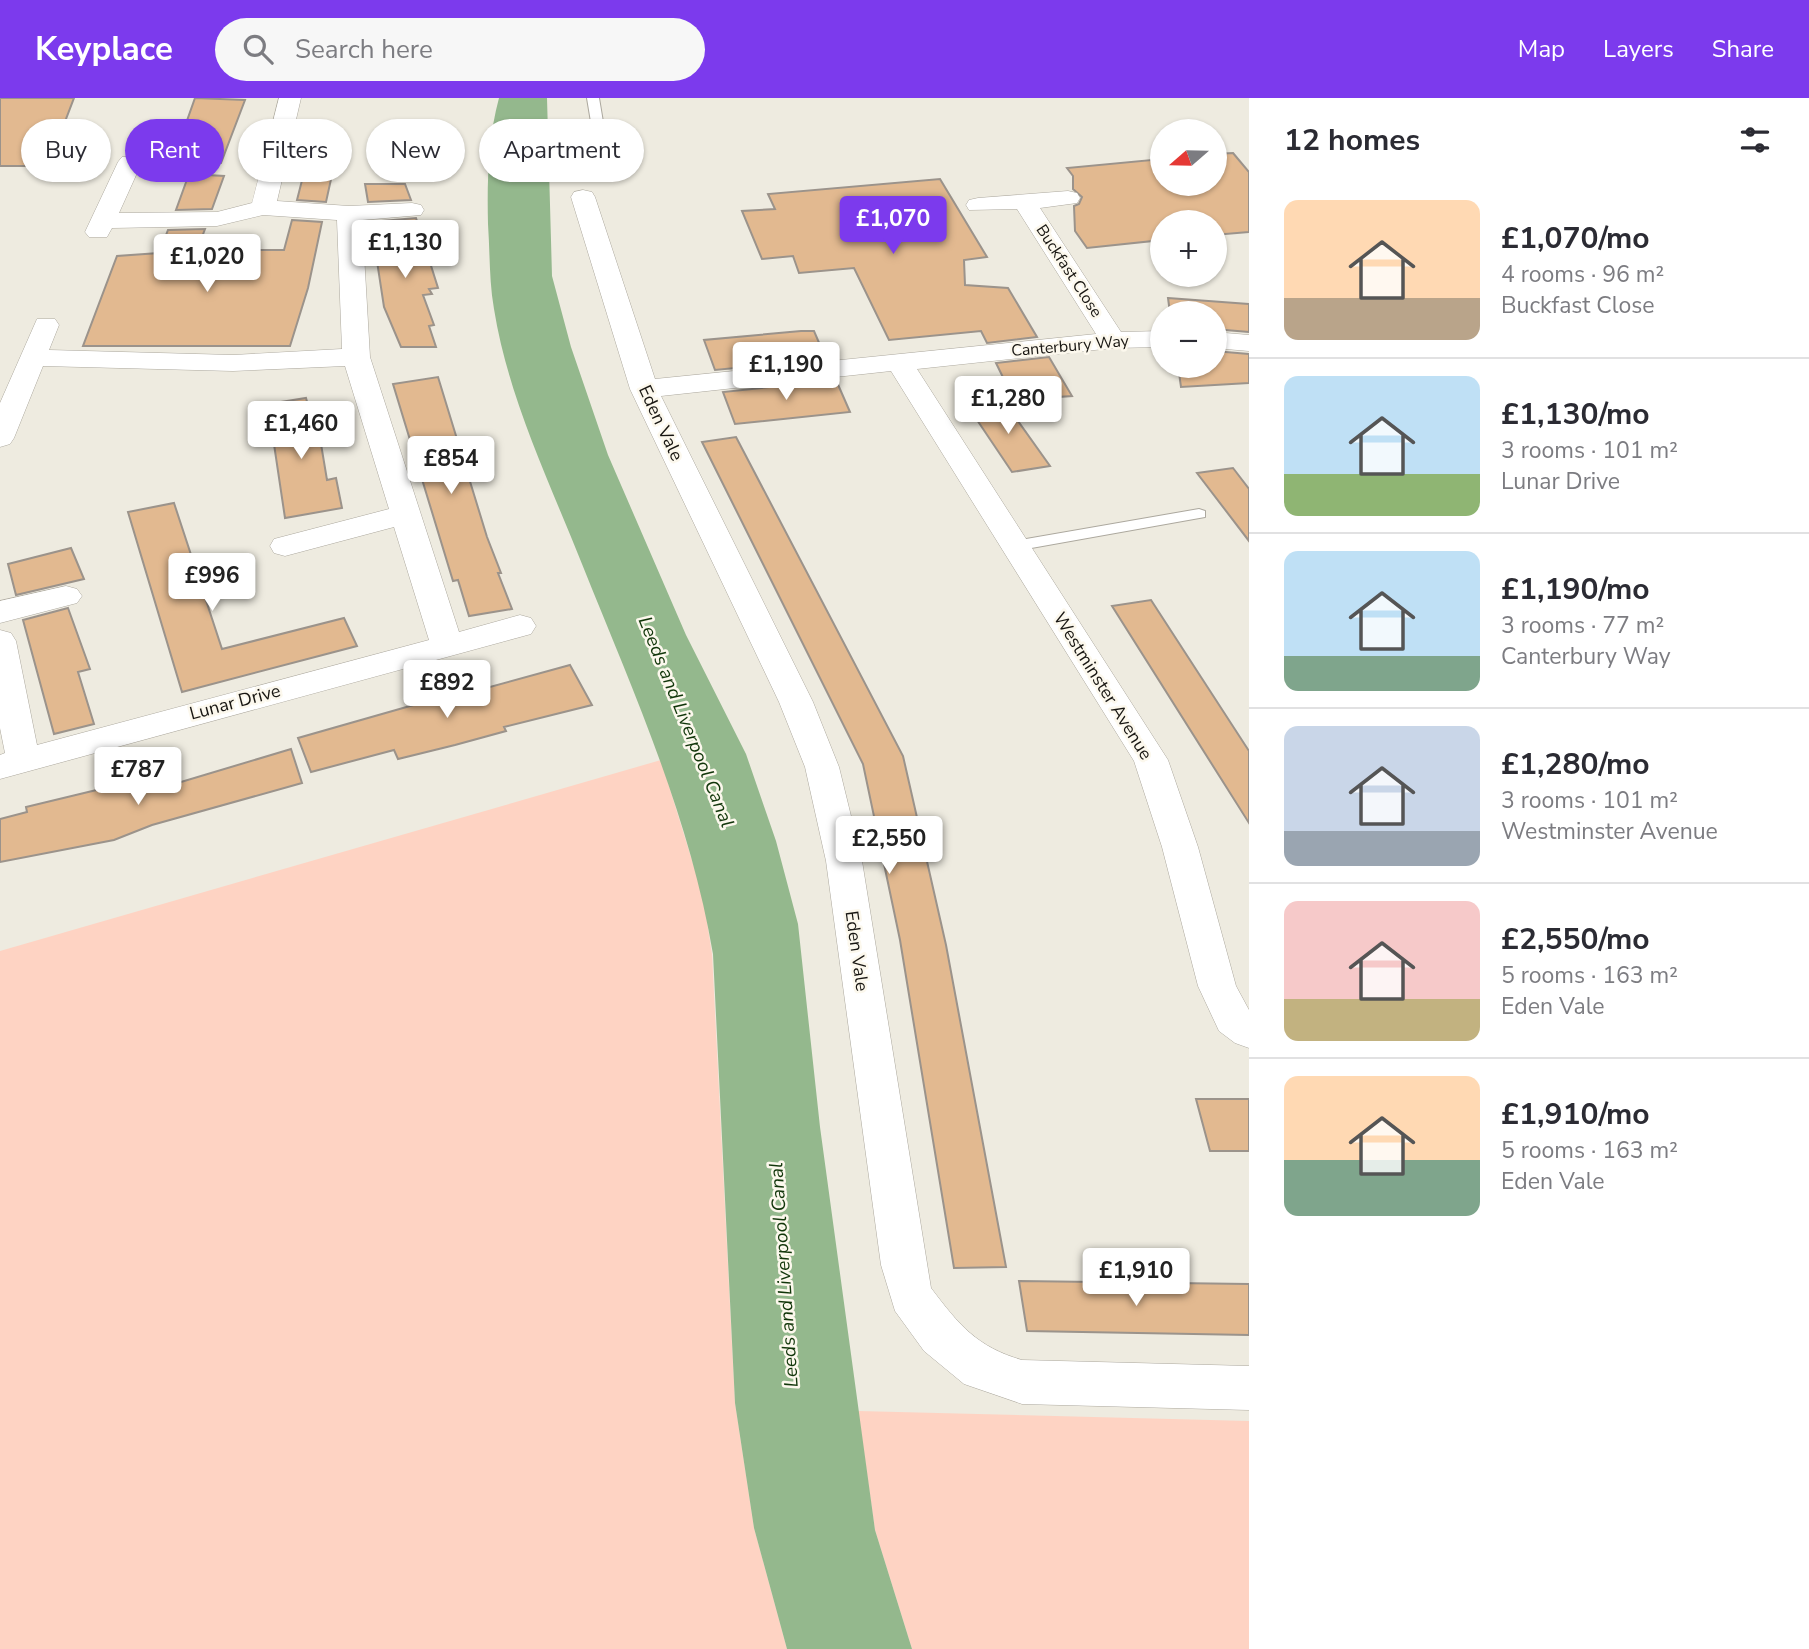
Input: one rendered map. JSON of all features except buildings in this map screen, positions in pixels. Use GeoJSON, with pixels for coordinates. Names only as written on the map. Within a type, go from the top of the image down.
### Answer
{"type":"FeatureCollection","features":[{"type":"Feature","properties":{"kind":"street"},"geometry":{"type":"LineString","coordinates":[[263,208],[290,98]]}},
{"type":"Feature","properties":{"kind":"street"},"geometry":{"type":"LineString","coordinates":[[125,173],[100,227],[217,219],[263,208],[349,213],[412,210]]}},
{"type":"Feature","properties":{"kind":"street","name":"Eden Vale"},"geometry":{"type":"LineString","coordinates":[[583,197],[644,389],[796,702],[833,802],[844,861],[902,1265],[911,1297],[940,1336],[980,1369],[1022,1382],[1249,1388]]}},
{"type":"Feature","properties":{"kind":"street","name":"Buckfast Close"},"geometry":{"type":"LineString","coordinates":[[978,205],[1068,198]]}},
{"type":"Feature","properties":{"kind":"street","name":"Buckfast Close"},"geometry":{"type":"LineString","coordinates":[[1025,203],[1113,340]]}},
{"type":"Feature","properties":{"kind":"street"},"geometry":{"type":"LineString","coordinates":[[349,213],[356,357],[447,645]]}},
{"type":"Feature","properties":{"kind":"street"},"geometry":{"type":"LineString","coordinates":[[0,438],[46,325]]}},
{"type":"Feature","properties":{"kind":"street","name":"Canterbury Way"},"geometry":{"type":"LineString","coordinates":[[644,389],[1113,340],[1150,339]]}},
{"type":"Feature","properties":{"kind":"street"},"geometry":{"type":"LineString","coordinates":[[1227,341],[1249,343]]}},
{"type":"Feature","properties":{"kind":"street"},"geometry":{"type":"LineString","coordinates":[[32,358],[233,362],[356,357]]}},
{"type":"Feature","properties":{"kind":"street","name":"Westminster Avenue"},"geometry":{"type":"LineString","coordinates":[[900,363],[1151,760],[1181,847],[1217,986],[1233,1020],[1249,1032]]}},
{"type":"Feature","properties":{"kind":"street"},"geometry":{"type":"LineString","coordinates":[[285,546],[406,514]]}},
{"type":"Feature","properties":{"kind":"street"},"geometry":{"type":"LineString","coordinates":[[0,612],[66,596]]}},
{"type":"Feature","properties":{"kind":"street","name":"Lunar Drive"},"geometry":{"type":"LineString","coordinates":[[0,640],[12,763],[520,625]]}},
{"type":"Feature","properties":{"kind":"lane"},"geometry":{"type":"LineString","coordinates":[[593,98],[596,119]]}},
{"type":"Feature","properties":{"kind":"lane"},"geometry":{"type":"LineString","coordinates":[[1014,546],[1199,514]]}},
{"type":"Feature","properties":{"kind":"shaded area"},"geometry":{"type":"Polygon","coordinates":[[[661,760],[703,896],[712,954],[735,1403],[754,1528],[787,1649],[0,1649],[0,951],[661,760]]]}},
{"type":"Feature","properties":{"kind":"shaded area"},"geometry":{"type":"Polygon","coordinates":[[[858,1411],[1249,1421],[1249,1649],[912,1649],[875,1530],[858,1411]]]}},
{"type":"Feature","properties":{"kind":"water"},"geometry":{"type":"Polygon","coordinates":[[[499,98],[547,98],[548,119],[494,119],[499,98]]]}},
{"type":"Feature","properties":{"kind":"water","name":"Leeds and Liverpool Canal"},"geometry":{"type":"Polygon","coordinates":[[[488,182],[549,182],[552,276],[571,347],[608,455],[686,635],[746,754],[776,841],[798,924],[820,1127],[875,1530],[912,1649],[787,1649],[754,1528],[735,1403],[713,954],[703,903],[690,853],[658,755],[531,438],[509,374],[500,342],[491,288],[488,182]]]}}]}
